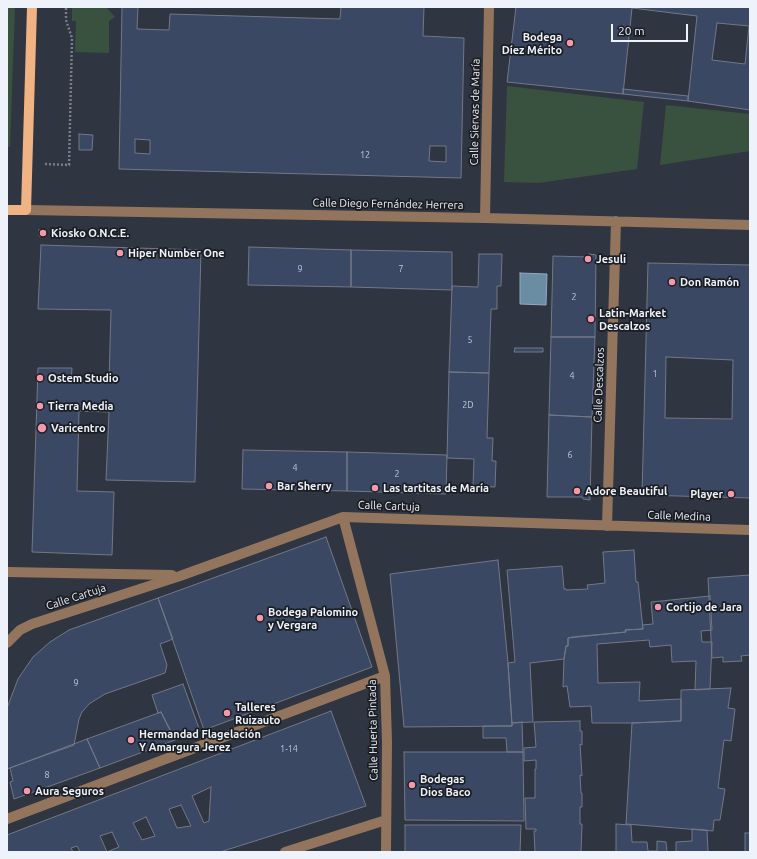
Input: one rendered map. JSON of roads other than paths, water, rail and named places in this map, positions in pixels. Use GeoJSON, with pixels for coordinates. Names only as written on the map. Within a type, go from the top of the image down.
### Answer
{"type":"FeatureCollection","features":[{"type":"Feature","properties":{"kind":"main road"},"geometry":{"type":"LineString","coordinates":[[7,210],[26,210],[32,7]]}},
{"type":"Feature","properties":{"kind":"street","name":"Calle Siervas de María"},"geometry":{"type":"LineString","coordinates":[[485,218],[490,7]]}},
{"type":"Feature","properties":{"kind":"street","name":"Calle Diego Fernández Herrera"},"geometry":{"type":"LineString","coordinates":[[26,210],[485,218],[750,225]]}},
{"type":"Feature","properties":{"kind":"street","name":"Calle Descalzos"},"geometry":{"type":"LineString","coordinates":[[607,526],[616,221]]}},
{"type":"Feature","properties":{"kind":"street","name":"Calle Cartuja"},"geometry":{"type":"LineString","coordinates":[[7,643],[20,630],[32,624],[180,576],[343,517],[607,526]]}},
{"type":"Feature","properties":{"kind":"street","name":"Calle Huerta Pintada"},"geometry":{"type":"LineString","coordinates":[[343,517],[385,676],[387,742],[386,852]]}},
{"type":"Feature","properties":{"kind":"street","name":"Calle Medina"},"geometry":{"type":"LineString","coordinates":[[607,526],[750,530]]}},
{"type":"Feature","properties":{"kind":"street","name":"Calle Cartuja"},"geometry":{"type":"LineString","coordinates":[[7,572],[180,576]]}},
{"type":"Feature","properties":{"kind":"street"},"geometry":{"type":"LineString","coordinates":[[7,819],[385,676]]}},
{"type":"Feature","properties":{"kind":"street"},"geometry":{"type":"LineString","coordinates":[[285,852],[386,820]]}},
{"type":"Feature","properties":{"kind":"water"},"geometry":{"type":"Polygon","coordinates":[[[520,273],[547,274],[546,305],[520,304],[520,273]]]}},
{"type":"Feature","properties":{"kind":"place","name":"Bodega Díez Mérito"},"geometry":{"type":"Point","coordinates":[570,43]}},
{"type":"Feature","properties":{"kind":"place","name":"Kiosko O.N.C.E."},"geometry":{"type":"Point","coordinates":[43,233]}},
{"type":"Feature","properties":{"kind":"place","name":"Hiper Number One"},"geometry":{"type":"Point","coordinates":[120,253]}},
{"type":"Feature","properties":{"kind":"place","name":"Jesuli"},"geometry":{"type":"Point","coordinates":[588,259]}},
{"type":"Feature","properties":{"kind":"place","name":"Don Ramón"},"geometry":{"type":"Point","coordinates":[672,282]}},
{"type":"Feature","properties":{"kind":"place","name":"Latin-Market Descalzos"},"geometry":{"type":"Point","coordinates":[591,319]}},
{"type":"Feature","properties":{"kind":"place","name":"Ostem Studio"},"geometry":{"type":"Point","coordinates":[40,378]}},
{"type":"Feature","properties":{"kind":"place","name":"Tierra Media"},"geometry":{"type":"Point","coordinates":[40,406]}},
{"type":"Feature","properties":{"kind":"place","name":"Varicentro"},"geometry":{"type":"Point","coordinates":[42,428]}},
{"type":"Feature","properties":{"kind":"place","name":"Bar Sherry"},"geometry":{"type":"Point","coordinates":[269,486]}},
{"type":"Feature","properties":{"kind":"place","name":"Las tartitas de María"},"geometry":{"type":"Point","coordinates":[375,488]}},
{"type":"Feature","properties":{"kind":"place","name":"Adore Beautiful"},"geometry":{"type":"Point","coordinates":[577,491]}},
{"type":"Feature","properties":{"kind":"place","name":"Player"},"geometry":{"type":"Point","coordinates":[731,494]}},
{"type":"Feature","properties":{"kind":"place","name":"Cortijo de Jara"},"geometry":{"type":"Point","coordinates":[658,607]}},
{"type":"Feature","properties":{"kind":"place","name":"Bodega Palomino y Vergara"},"geometry":{"type":"Point","coordinates":[260,618]}},
{"type":"Feature","properties":{"kind":"place","name":"Talleres Ruizauto"},"geometry":{"type":"Point","coordinates":[227,713]}},
{"type":"Feature","properties":{"kind":"place","name":"Hermandad Flagelación Y Amargura Jerez"},"geometry":{"type":"Point","coordinates":[131,740]}},
{"type":"Feature","properties":{"kind":"place","name":"Bodegas Dios Baco"},"geometry":{"type":"Point","coordinates":[412,785]}},
{"type":"Feature","properties":{"kind":"place","name":"Aura Seguros"},"geometry":{"type":"Point","coordinates":[27,791]}}]}
